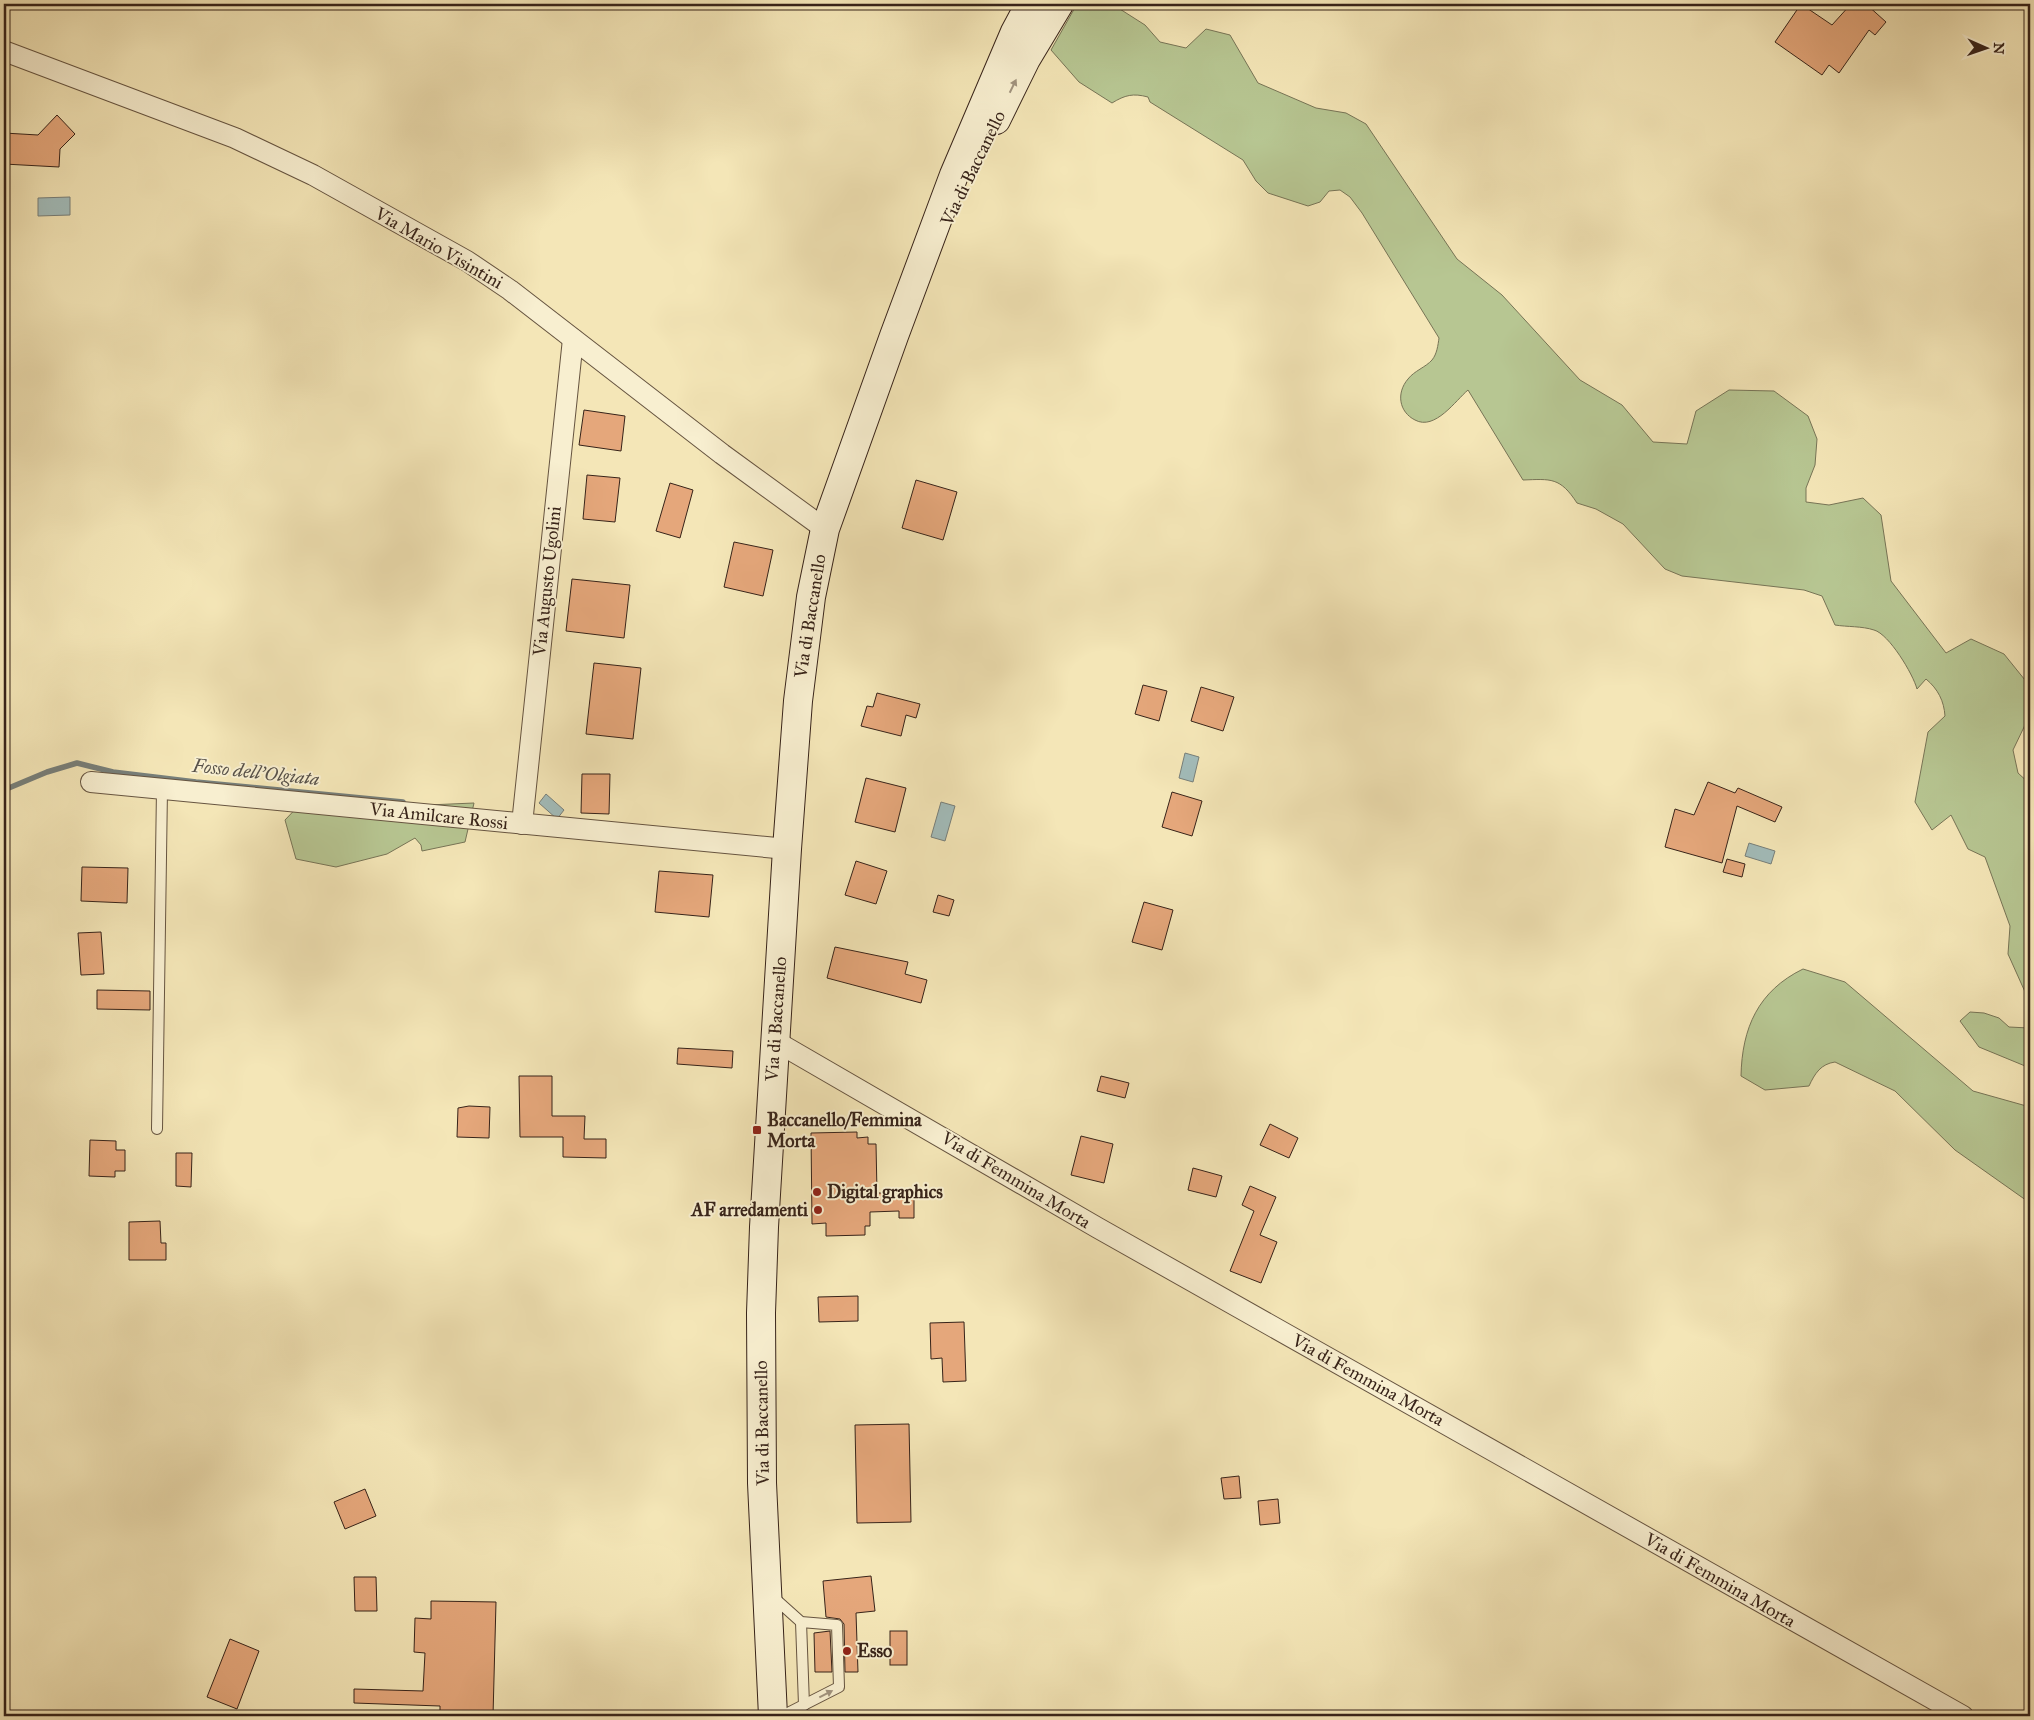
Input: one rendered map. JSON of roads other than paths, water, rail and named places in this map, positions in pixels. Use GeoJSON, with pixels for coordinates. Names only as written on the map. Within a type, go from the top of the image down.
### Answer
{"type":"FeatureCollection","features":[{"type":"Feature","properties":{"kind":"street","name":"Via di Baccanello"},"geometry":{"type":"LineString","coordinates":[[773,1716],[762,1483],[762,1313],[767,1149],[787,849],[804,648],[817,562],[825,529],[894,336],[978,159],[1026,36],[1030,4]]}},
{"type":"Feature","properties":{"kind":"street","name":"Via di Baccanello"},"geometry":{"type":"LineString","coordinates":[[1026,36],[1059,4]]}},
{"type":"Feature","properties":{"kind":"street","name":"Via Mario Visintini"},"geometry":{"type":"LineString","coordinates":[[4,51],[235,138],[313,175],[467,261],[510,290],[572,339],[825,529]]}},
{"type":"Feature","properties":{"kind":"street","name":"Via Augusto Ugolini"},"geometry":{"type":"LineString","coordinates":[[522,824],[572,339]]}},
{"type":"Feature","properties":{"kind":"street","name":"Via Amilcare Rossi"},"geometry":{"type":"LineString","coordinates":[[91,782],[787,849]]}},
{"type":"Feature","properties":{"kind":"street","name":"Via di Femmina Morta"},"geometry":{"type":"LineString","coordinates":[[775,1041],[1098,1228],[1963,1716]]}},
{"type":"Feature","properties":{"kind":"lane"},"geometry":{"type":"LineString","coordinates":[[157,1129],[162,789]]}},
{"type":"Feature","properties":{"kind":"lane"},"geometry":{"type":"LineString","coordinates":[[767,1592],[801,1622],[837,1625],[839,1687],[782,1716]]}},
{"type":"Feature","properties":{"kind":"lane"},"geometry":{"type":"LineString","coordinates":[[801,1622],[804,1705]]}},
{"type":"Feature","properties":{"kind":"water"},"geometry":{"type":"Polygon","coordinates":[[[70,197],[70,215],[38,216],[38,198],[70,197]]]}},
{"type":"Feature","properties":{"kind":"water"},"geometry":{"type":"Polygon","coordinates":[[[1185,753],[1199,757],[1193,782],[1179,778],[1185,753]]]}},
{"type":"Feature","properties":{"kind":"water"},"geometry":{"type":"Polygon","coordinates":[[[546,794],[564,810],[557,819],[539,803],[546,794]]]}},
{"type":"Feature","properties":{"kind":"water"},"geometry":{"type":"Polygon","coordinates":[[[941,802],[955,806],[945,841],[931,837],[941,802]]]}},
{"type":"Feature","properties":{"kind":"water"},"geometry":{"type":"Polygon","coordinates":[[[1749,843],[1775,851],[1771,864],[1745,856],[1749,843]]]}},
{"type":"Feature","properties":{"kind":"waterway","name":"Fosso dell'Olgiata"},"geometry":{"type":"LineString","coordinates":[[4,790],[47,772],[77,763],[113,772],[196,782],[403,802]]}},
{"type":"Feature","properties":{"kind":"place","name":"Baccanello/Femmina Morta"},"geometry":{"type":"Point","coordinates":[757,1130]}},
{"type":"Feature","properties":{"kind":"place","name":"Digital graphics"},"geometry":{"type":"Point","coordinates":[817,1192]}},
{"type":"Feature","properties":{"kind":"place","name":"AF arredamenti"},"geometry":{"type":"Point","coordinates":[818,1210]}},
{"type":"Feature","properties":{"kind":"place","name":"Esso"},"geometry":{"type":"Point","coordinates":[847,1651]}}]}
